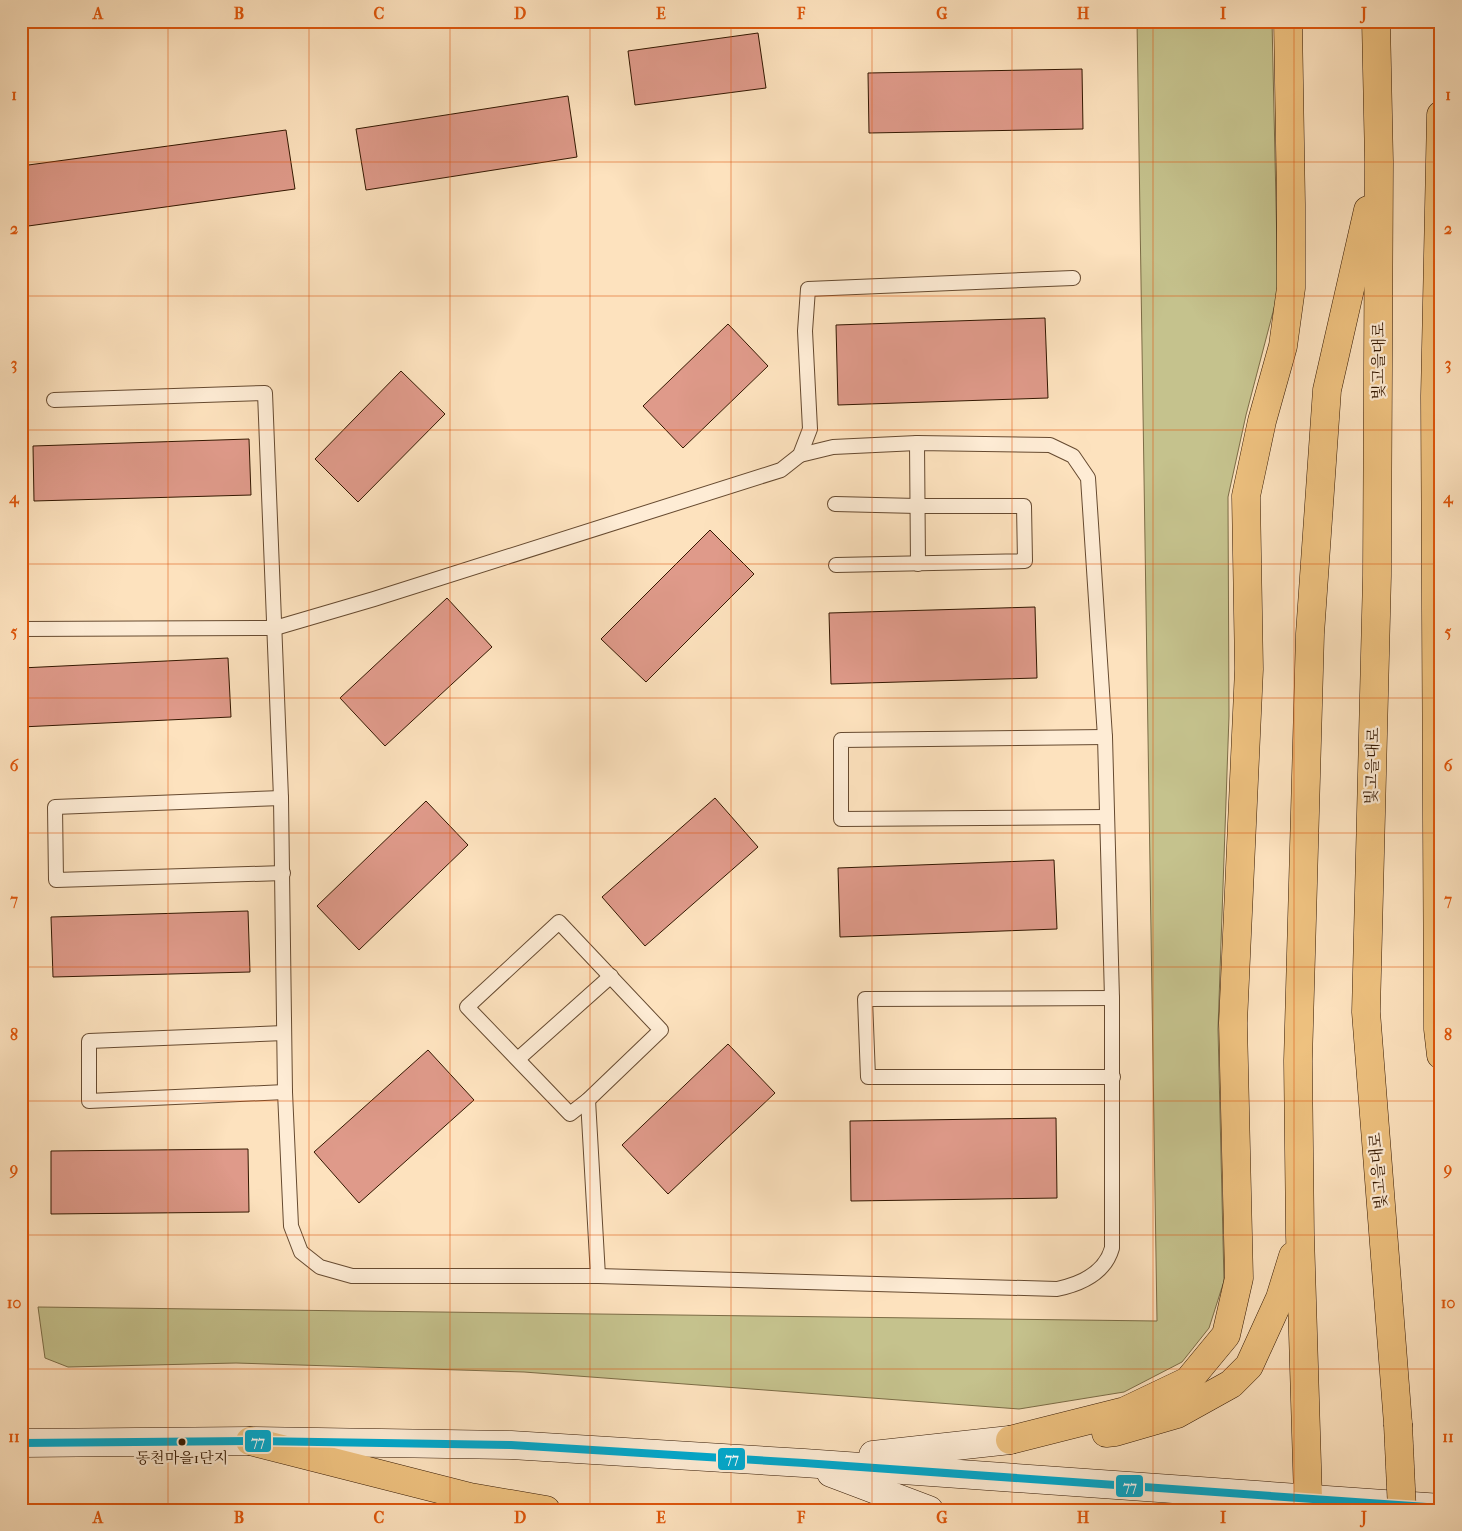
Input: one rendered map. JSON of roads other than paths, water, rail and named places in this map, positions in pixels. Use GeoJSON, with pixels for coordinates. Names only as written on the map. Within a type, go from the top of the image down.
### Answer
{"type":"FeatureCollection","features":[{"type":"Feature","properties":{"kind":"highway"},"geometry":{"type":"LineString","coordinates":[[1010,1440],[1125,1411],[1188,1381],[1226,1335],[1239,1278],[1233,1023],[1249,669],[1246,496],[1262,421],[1283,346],[1290,288],[1291,204],[1288,21]]}},
{"type":"Feature","properties":{"kind":"highway","name":"빛고을대로"},"geometry":{"type":"LineString","coordinates":[[1376,21],[1379,162],[1378,576],[1366,1012],[1398,1424],[1402,1510]]}},
{"type":"Feature","properties":{"kind":"highway"},"geometry":{"type":"LineString","coordinates":[[1441,115],[1438,400],[1438,1019],[1441,1055]]}},
{"type":"Feature","properties":{"kind":"highway"},"geometry":{"type":"LineString","coordinates":[[1308,1504],[1300,1235],[1298,1060],[1310,634],[1326,400],[1379,162]]}},
{"type":"Feature","properties":{"kind":"highway"},"geometry":{"type":"LineString","coordinates":[[1010,1440],[1116,1432],[1177,1414],[1231,1384],[1250,1366],[1280,1298],[1300,1235]]}},
{"type":"Feature","properties":{"kind":"highway"},"geometry":{"type":"LineString","coordinates":[[250,1441],[470,1497],[546,1510]]}},
{"type":"Feature","properties":{"kind":"street"},"geometry":{"type":"LineString","coordinates":[[804,1463],[1010,1440]]}},
{"type":"Feature","properties":{"kind":"street"},"geometry":{"type":"LineString","coordinates":[[21,1443],[250,1441],[511,1445],[804,1463],[1308,1504],[1441,1508]]}},
{"type":"Feature","properties":{"kind":"street"},"geometry":{"type":"LineString","coordinates":[[804,1463],[929,1510]]}},
{"type":"Feature","properties":{"kind":"lane"},"geometry":{"type":"LineString","coordinates":[[800,455],[810,429],[805,331],[808,289],[1073,278]]}},
{"type":"Feature","properties":{"kind":"lane"},"geometry":{"type":"LineString","coordinates":[[21,629],[275,628],[781,470],[800,455],[833,447],[917,443],[1050,445],[1073,456],[1088,478],[1105,737],[1113,1077],[1112,1248],[1110,1256],[1093,1276],[1075,1285],[1057,1289],[598,1276],[352,1276],[320,1267],[301,1252],[291,1226],[285,1092],[282,798],[275,628],[265,392],[54,400]]}},
{"type":"Feature","properties":{"kind":"lane"},"geometry":{"type":"LineString","coordinates":[[917,443],[918,564]]}},
{"type":"Feature","properties":{"kind":"lane"},"geometry":{"type":"LineString","coordinates":[[835,504],[1024,506],[1025,561],[836,565]]}},
{"type":"Feature","properties":{"kind":"lane"},"geometry":{"type":"LineString","coordinates":[[1105,737],[841,740],[841,819],[1107,817]]}},
{"type":"Feature","properties":{"kind":"lane"},"geometry":{"type":"LineString","coordinates":[[282,798],[55,807],[56,880],[284,873]]}},
{"type":"Feature","properties":{"kind":"lane"},"geometry":{"type":"LineString","coordinates":[[559,922],[661,1030],[588,1100],[570,1114],[518,1059],[466,1006],[559,922]]}},
{"type":"Feature","properties":{"kind":"lane"},"geometry":{"type":"LineString","coordinates":[[518,1059],[611,976]]}},
{"type":"Feature","properties":{"kind":"lane"},"geometry":{"type":"LineString","coordinates":[[1112,998],[865,999],[868,1077],[1113,1077]]}},
{"type":"Feature","properties":{"kind":"lane"},"geometry":{"type":"LineString","coordinates":[[284,1033],[89,1041],[89,1100],[285,1092]]}},
{"type":"Feature","properties":{"kind":"lane"},"geometry":{"type":"LineString","coordinates":[[588,1100],[598,1276]]}},
{"type":"Feature","properties":{"kind":"place","name":"동천마을1단지"},"geometry":{"type":"Point","coordinates":[182,1442]}}]}
